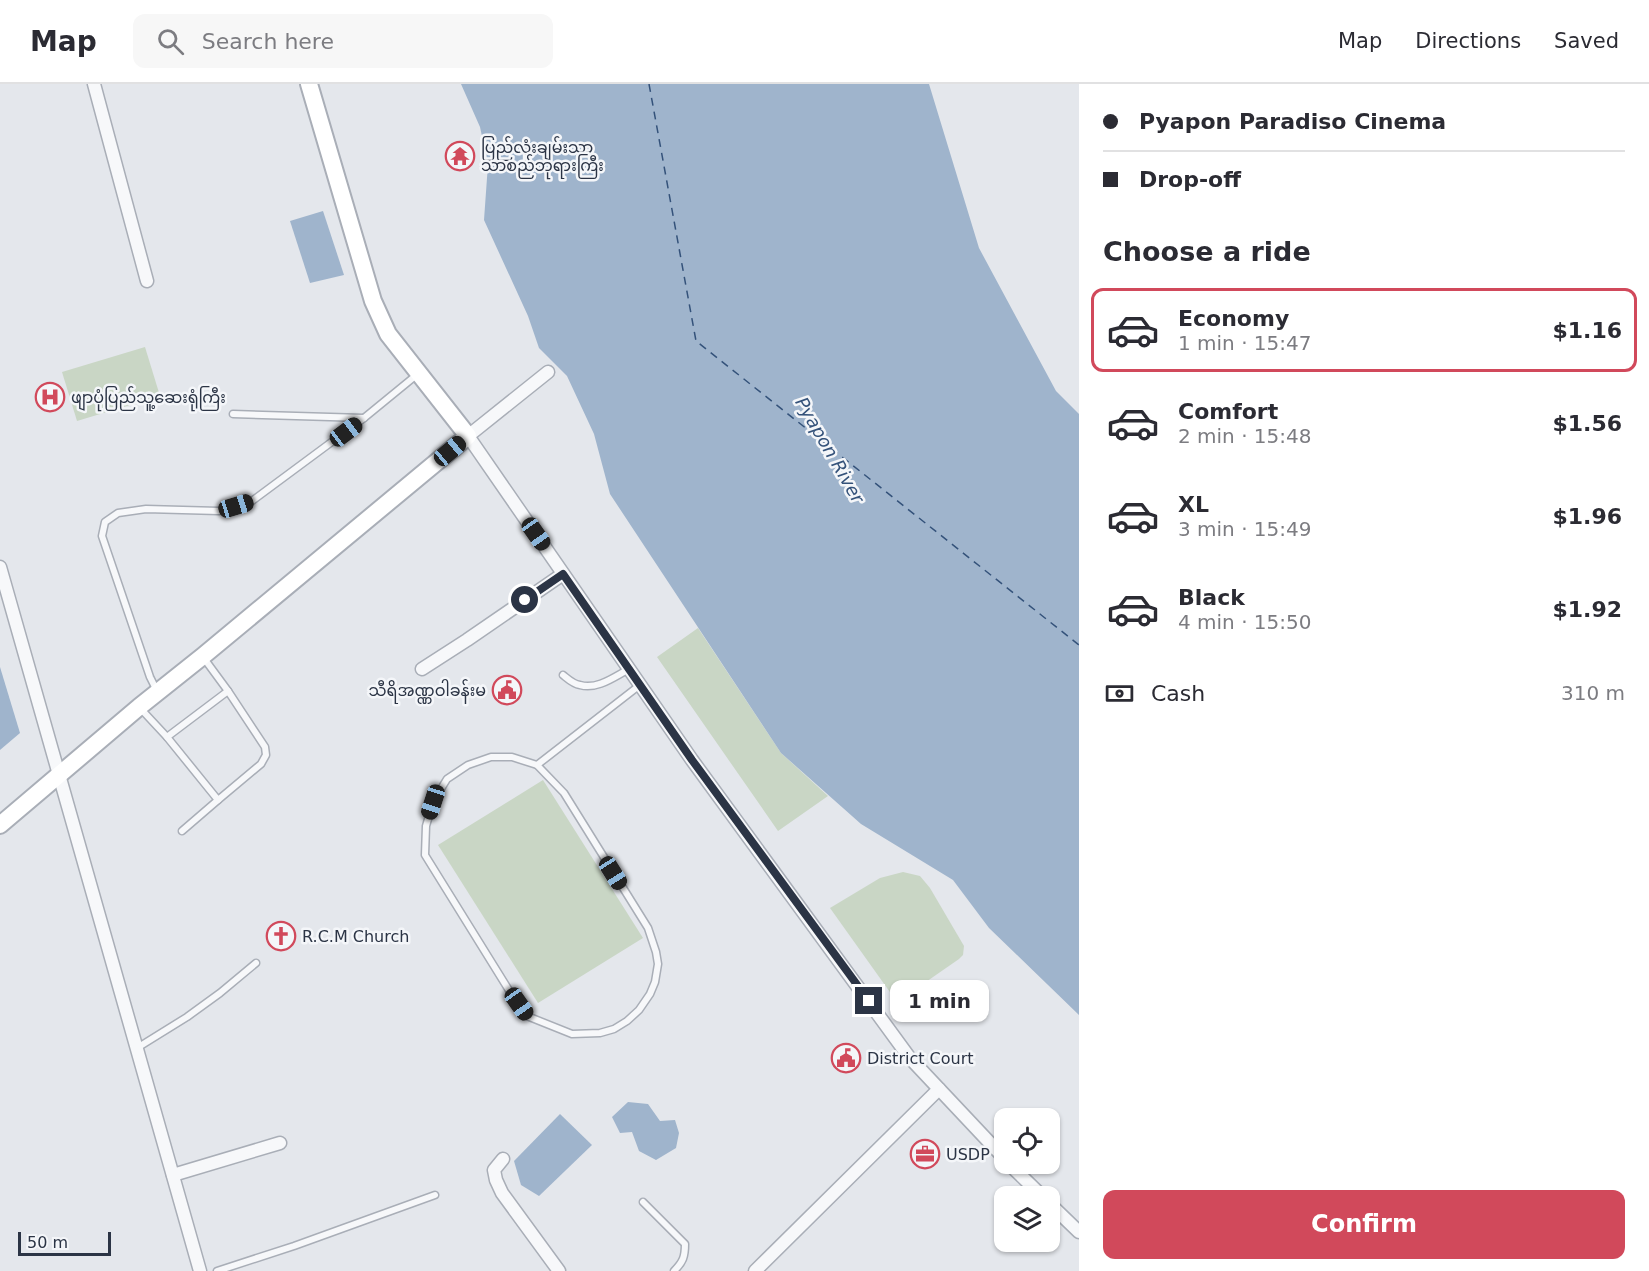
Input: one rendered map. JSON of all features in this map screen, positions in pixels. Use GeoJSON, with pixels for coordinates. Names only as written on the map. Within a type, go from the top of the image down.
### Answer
{"type":"FeatureCollection","features":[{"type":"Feature","properties":{"kind":"main road"},"geometry":{"type":"LineString","coordinates":[[0,825],[468,436],[388,334],[373,302],[309,84]]}},
{"type":"Feature","properties":{"kind":"street"},"geometry":{"type":"LineString","coordinates":[[94,84],[147,281]]}},
{"type":"Feature","properties":{"kind":"street"},"geometry":{"type":"LineString","coordinates":[[548,372],[468,436],[692,760],[909,1057],[994,1147]]}},
{"type":"Feature","properties":{"kind":"street"},"geometry":{"type":"LineString","coordinates":[[0,567],[200,1271]]}},
{"type":"Feature","properties":{"kind":"street"},"geometry":{"type":"LineString","coordinates":[[422,669],[563,574]]}},
{"type":"Feature","properties":{"kind":"street"},"geometry":{"type":"LineString","coordinates":[[754,1271],[939,1089]]}},
{"type":"Feature","properties":{"kind":"street"},"geometry":{"type":"LineString","coordinates":[[172,1175],[280,1143]]}},
{"type":"Feature","properties":{"kind":"street"},"geometry":{"type":"LineString","coordinates":[[503,1159],[494,1170],[502,1193],[560,1271]]}},
{"type":"Feature","properties":{"kind":"street"},"geometry":{"type":"LineString","coordinates":[[1019,1174],[1032,1186]]}},
{"type":"Feature","properties":{"kind":"street"},"geometry":{"type":"LineString","coordinates":[[1060,1214],[1079,1232]]}},
{"type":"Feature","properties":{"kind":"lane"},"geometry":{"type":"LineString","coordinates":[[158,693],[150,676],[102,536],[105,522],[118,513],[146,509],[219,511],[252,501],[364,418],[419,373]]}},
{"type":"Feature","properties":{"kind":"lane"},"geometry":{"type":"LineString","coordinates":[[233,414],[364,418]]}},
{"type":"Feature","properties":{"kind":"lane"},"geometry":{"type":"LineString","coordinates":[[182,831],[261,764],[267,755],[265,747],[203,656]]}},
{"type":"Feature","properties":{"kind":"lane"},"geometry":{"type":"LineString","coordinates":[[563,675],[582,686],[605,683],[629,669]]}},
{"type":"Feature","properties":{"kind":"lane"},"geometry":{"type":"LineString","coordinates":[[537,765],[640,685]]}},
{"type":"Feature","properties":{"kind":"lane"},"geometry":{"type":"LineString","coordinates":[[167,737],[228,691]]}},
{"type":"Feature","properties":{"kind":"lane"},"geometry":{"type":"LineString","coordinates":[[140,707],[218,800]]}},
{"type":"Feature","properties":{"kind":"lane"},"geometry":{"type":"LineString","coordinates":[[491,757],[512,757],[537,765],[564,793],[648,928],[656,952],[658,964],[655,982],[639,1010],[621,1025],[600,1033],[572,1034],[527,1016],[425,855],[426,825],[433,802],[447,779],[468,765],[491,757]]}},
{"type":"Feature","properties":{"kind":"lane"},"geometry":{"type":"LineString","coordinates":[[136,1048],[187,1017],[256,963]]}},
{"type":"Feature","properties":{"kind":"lane"},"geometry":{"type":"LineString","coordinates":[[217,1271],[435,1196]]}},
{"type":"Feature","properties":{"kind":"lane"},"geometry":{"type":"LineString","coordinates":[[643,1202],[685,1244],[682,1263],[674,1271]]}},
{"type":"Feature","properties":{"kind":"green space"},"geometry":{"type":"Polygon","coordinates":[[[145,347],[160,396],[77,421],[62,372],[145,347]]]}},
{"type":"Feature","properties":{"kind":"green space"},"geometry":{"type":"Polygon","coordinates":[[[698,628],[781,753],[828,796],[778,831],[657,657],[698,628]]]}},
{"type":"Feature","properties":{"kind":"green space"},"geometry":{"type":"Polygon","coordinates":[[[543,780],[643,938],[538,1003],[438,845],[543,780]]]}},
{"type":"Feature","properties":{"kind":"green space"},"geometry":{"type":"Polygon","coordinates":[[[903,872],[920,876],[930,888],[964,946],[963,955],[959,959],[897,1002],[830,908],[880,878],[903,872]]]}},
{"type":"Feature","properties":{"kind":"water","name":"Pyapon River"},"geometry":{"type":"Polygon","coordinates":[[[461,84],[929,84],[979,248],[1056,391],[1079,414],[1079,1015],[989,928],[953,880],[861,824],[781,753],[610,494],[594,434],[567,376],[539,348],[528,316],[484,220],[488,164],[480,127],[461,84]]]}},
{"type":"Feature","properties":{"kind":"water"},"geometry":{"type":"Polygon","coordinates":[[[323,211],[344,275],[310,283],[290,221],[323,211]]]}},
{"type":"Feature","properties":{"kind":"water"},"geometry":{"type":"Polygon","coordinates":[[[0,667],[20,733],[0,750],[0,667]]]}},
{"type":"Feature","properties":{"kind":"water"},"geometry":{"type":"Polygon","coordinates":[[[628,1102],[648,1104],[660,1121],[675,1120],[679,1133],[676,1148],[656,1160],[639,1151],[632,1132],[620,1133],[612,1117],[628,1102]]]}},
{"type":"Feature","properties":{"kind":"water"},"geometry":{"type":"Polygon","coordinates":[[[560,1114],[592,1145],[539,1196],[521,1185],[514,1161],[560,1114]]]}},
{"type":"Feature","properties":{"kind":"ferry route"},"geometry":{"type":"LineString","coordinates":[[649,84],[696,341],[1079,645]]}},
{"type":"Feature","properties":{"kind":"place","name":"ပြည်လုံးချမ်းသာ သာစည်ဘုရားကြီး"},"geometry":{"type":"Point","coordinates":[460,156]}},
{"type":"Feature","properties":{"kind":"place","name":"ဖျာပုံပြည်သူ့ဆေးရုံကြီး"},"geometry":{"type":"Point","coordinates":[50,397]}},
{"type":"Feature","properties":{"kind":"place","name":"သီရိအဏ္ဏဝါခန်းမ"},"geometry":{"type":"Point","coordinates":[507,690]}},
{"type":"Feature","properties":{"kind":"place","name":"R.C.M Church"},"geometry":{"type":"Point","coordinates":[281,936]}},
{"type":"Feature","properties":{"kind":"place","name":"District Court"},"geometry":{"type":"Point","coordinates":[846,1058]}},
{"type":"Feature","properties":{"kind":"place","name":"USDP"},"geometry":{"type":"Point","coordinates":[925,1154]}},
{"type":"Feature","properties":{"kind":"route"},"geometry":{"type":"LineString","coordinates":[[525,600],[563,574],[692,760],[869,1001]]}}]}
